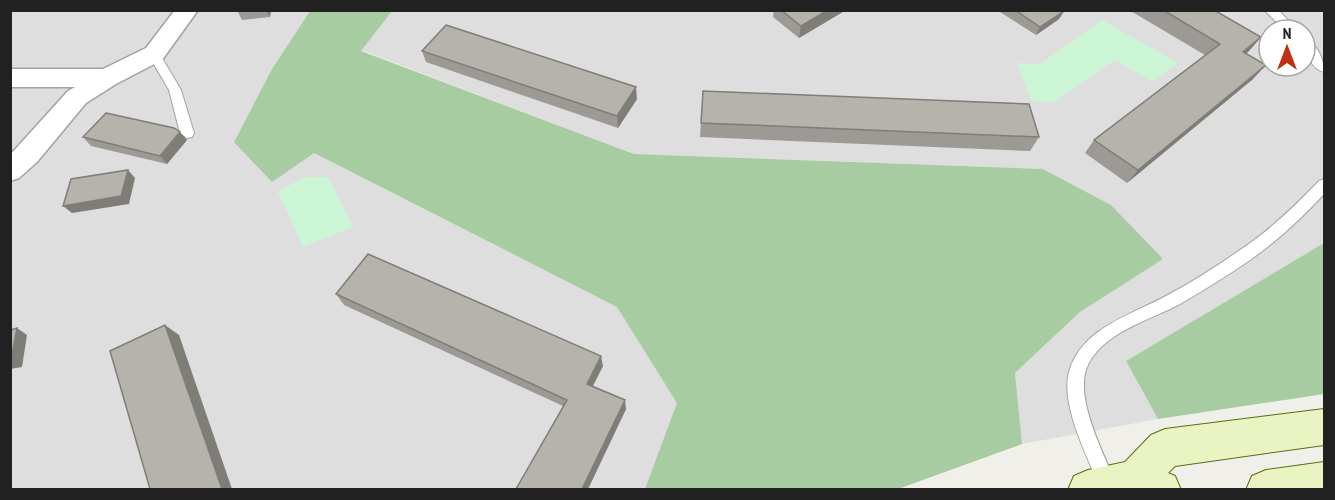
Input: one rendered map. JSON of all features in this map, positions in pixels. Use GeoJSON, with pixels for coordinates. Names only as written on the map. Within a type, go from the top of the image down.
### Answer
{"type":"FeatureCollection","features":[{"type":"Feature","properties":{"kind":"main road"},"geometry":{"type":"LineString","coordinates":[[1123,485],[1164,448],[1324,427]]}},
{"type":"Feature","properties":{"kind":"main road"},"geometry":{"type":"LineString","coordinates":[[1266,489],[1324,482]]}},
{"type":"Feature","properties":{"kind":"street"},"geometry":{"type":"LineString","coordinates":[[10,171],[28,155],[77,97],[107,78],[154,54],[187,10]]}},
{"type":"Feature","properties":{"kind":"street"},"geometry":{"type":"LineString","coordinates":[[10,78],[107,78]]}},
{"type":"Feature","properties":{"kind":"lane"},"geometry":{"type":"LineString","coordinates":[[154,54],[175,90],[187,133]]}},
{"type":"Feature","properties":{"kind":"lane"},"geometry":{"type":"LineString","coordinates":[[1123,485],[1076,396],[1076,372],[1089,348],[1111,330],[1164,305],[1236,262],[1289,222],[1324,185]]}},
{"type":"Feature","properties":{"kind":"shaded area"},"geometry":{"type":"Polygon","coordinates":[[[392,10],[1324,11],[1324,243],[1126,361],[1158,419],[1022,444],[1015,373],[1080,312],[1162,259],[1111,205],[1043,169],[634,154],[361,50],[392,10]]]}},
{"type":"Feature","properties":{"kind":"shaded area"},"geometry":{"type":"Polygon","coordinates":[[[10,11],[310,11],[272,69],[234,142],[314,153],[617,307],[678,403],[645,489],[11,489],[10,11]]]}},
{"type":"Feature","properties":{"kind":"green space"},"geometry":{"type":"Polygon","coordinates":[[[310,11],[392,11],[361,51],[634,154],[1043,169],[1111,205],[1163,259],[1080,312],[1015,373],[1022,444],[898,489],[645,489],[677,403],[617,307],[314,153],[272,182],[234,142],[272,69],[310,11]]]}},
{"type":"Feature","properties":{"kind":"green space"},"geometry":{"type":"Polygon","coordinates":[[[1102,20],[1178,63],[1152,82],[1115,60],[1054,102],[1031,101],[1017,63],[1040,64],[1102,20]]]}},
{"type":"Feature","properties":{"kind":"green space"},"geometry":{"type":"Polygon","coordinates":[[[304,177],[328,177],[353,227],[303,247],[278,192],[304,177]]]}},
{"type":"Feature","properties":{"kind":"green space"},"geometry":{"type":"Polygon","coordinates":[[[1324,243],[1324,394],[1158,419],[1126,361],[1324,243]]]}},
{"type":"Feature","properties":{"kind":"building"},"geometry":{"type":"Polygon","coordinates":[[[781,10],[828,10],[801,26],[781,10]]]}},
{"type":"Feature","properties":{"kind":"building"},"geometry":{"type":"Polygon","coordinates":[[[1015,10],[1064,10],[1064,11],[1040,27],[1015,10]]]}},
{"type":"Feature","properties":{"kind":"building"},"geometry":{"type":"Polygon","coordinates":[[[1163,10],[1214,10],[1257,35],[1257,40],[1243,52],[1257,60],[1257,72],[1138,170],[1094,140],[1220,44],[1163,10]]]}},
{"type":"Feature","properties":{"kind":"building"},"geometry":{"type":"Polygon","coordinates":[[[446,25],[636,87],[617,116],[422,51],[446,25]]]}},
{"type":"Feature","properties":{"kind":"building"},"geometry":{"type":"Polygon","coordinates":[[[703,91],[1029,104],[1039,137],[701,123],[703,91]]]}},
{"type":"Feature","properties":{"kind":"building"},"geometry":{"type":"Polygon","coordinates":[[[106,113],[174,128],[180,132],[160,156],[83,137],[106,113]]]}},
{"type":"Feature","properties":{"kind":"building"},"geometry":{"type":"Polygon","coordinates":[[[128,170],[121,196],[63,206],[71,179],[128,170]]]}},
{"type":"Feature","properties":{"kind":"building"},"geometry":{"type":"Polygon","coordinates":[[[368,254],[601,356],[587,384],[625,400],[582,489],[516,489],[567,400],[336,294],[368,254]]]}},
{"type":"Feature","properties":{"kind":"building"},"geometry":{"type":"Polygon","coordinates":[[[165,325],[222,489],[150,489],[110,351],[165,325]]]}},
{"type":"Feature","properties":{"kind":"building"},"geometry":{"type":"Polygon","coordinates":[[[17,328],[11,361],[10,361],[10,330],[17,328]]]}}]}
